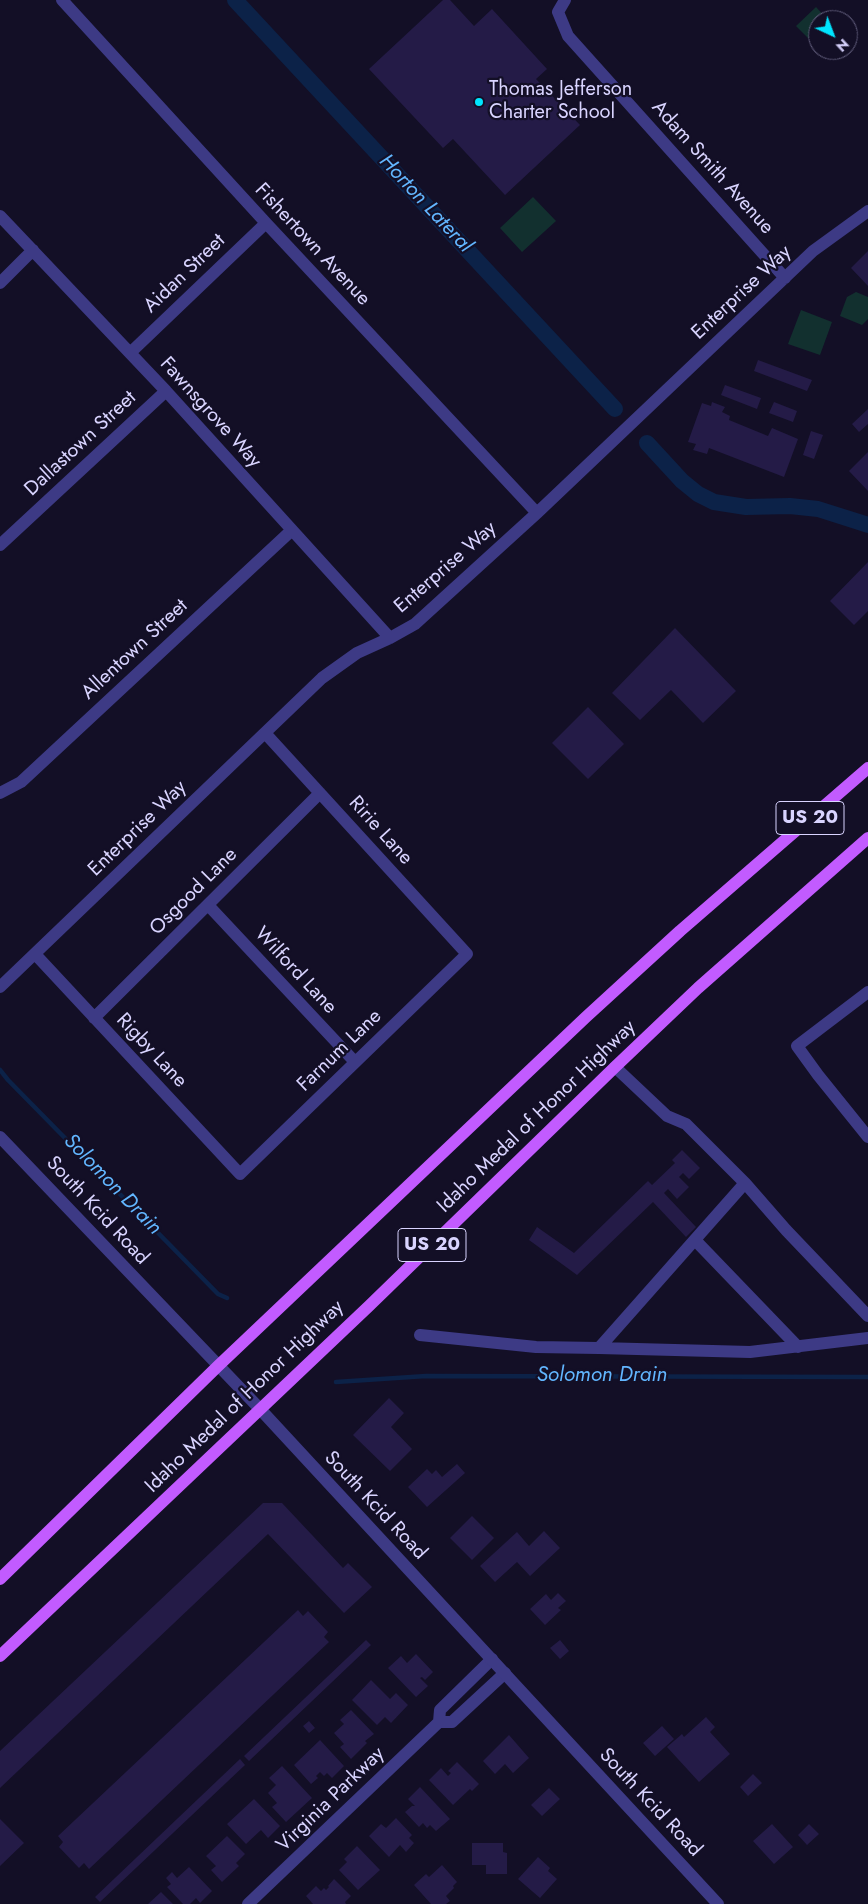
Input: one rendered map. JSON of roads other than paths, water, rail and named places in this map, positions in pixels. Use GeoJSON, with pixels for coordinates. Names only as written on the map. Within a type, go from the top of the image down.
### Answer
{"type":"FeatureCollection","features":[{"type":"Feature","properties":{"kind":"main road","name":"Idaho Medal of Honor Highway"},"geometry":{"type":"LineString","coordinates":[[0,1579],[218,1366],[586,1017],[680,931],[868,768]]}},
{"type":"Feature","properties":{"kind":"main road","name":"Idaho Medal of Honor Highway"},"geometry":{"type":"LineString","coordinates":[[0,1656],[698,988],[868,838]]}},
{"type":"Feature","properties":{"kind":"street","name":"Fishertown Avenue"},"geometry":{"type":"LineString","coordinates":[[62,0],[266,223],[537,513]]}},
{"type":"Feature","properties":{"kind":"street","name":"Adam Smith Avenue"},"geometry":{"type":"LineString","coordinates":[[564,0],[558,12],[568,36],[786,278]]}},
{"type":"Feature","properties":{"kind":"street","name":"Enterprise Way"},"geometry":{"type":"LineString","coordinates":[[0,987],[322,678],[357,653],[415,624],[537,513],[813,251],[868,211]]}},
{"type":"Feature","properties":{"kind":"street","name":"Fawnsgrove Way"},"geometry":{"type":"LineString","coordinates":[[0,216],[130,352],[390,638]]}},
{"type":"Feature","properties":{"kind":"street","name":"Aidan Street"},"geometry":{"type":"LineString","coordinates":[[130,352],[266,223]]}},
{"type":"Feature","properties":{"kind":"street"},"geometry":{"type":"LineString","coordinates":[[0,282],[33,250]]}},
{"type":"Feature","properties":{"kind":"street","name":"Dallastown Street"},"geometry":{"type":"LineString","coordinates":[[0,545],[166,391]]}},
{"type":"Feature","properties":{"kind":"street","name":"Allentown Street"},"geometry":{"type":"LineString","coordinates":[[0,793],[21,782],[292,530]]}},
{"type":"Feature","properties":{"kind":"street","name":"Ririe Lane"},"geometry":{"type":"LineString","coordinates":[[265,734],[467,954]]}},
{"type":"Feature","properties":{"kind":"street","name":"Osgood Lane"},"geometry":{"type":"LineString","coordinates":[[94,1018],[320,793]]}},
{"type":"Feature","properties":{"kind":"street","name":"Wilford Lane"},"geometry":{"type":"LineString","coordinates":[[208,905],[355,1062]]}},
{"type":"Feature","properties":{"kind":"street","name":"Rigby Lane"},"geometry":{"type":"LineString","coordinates":[[34,954],[240,1174]]}},
{"type":"Feature","properties":{"kind":"street","name":"Farnum Lane"},"geometry":{"type":"LineString","coordinates":[[240,1174],[467,954]]}},
{"type":"Feature","properties":{"kind":"street"},"geometry":{"type":"LineString","coordinates":[[868,992],[797,1046],[868,1137]]}},
{"type":"Feature","properties":{"kind":"street"},"geometry":{"type":"LineString","coordinates":[[615,1067],[667,1116],[686,1124],[745,1183],[786,1230],[868,1316]]}},
{"type":"Feature","properties":{"kind":"street","name":"South Kcid Road"},"geometry":{"type":"LineString","coordinates":[[0,1137],[260,1409],[718,1904]]}},
{"type":"Feature","properties":{"kind":"street"},"geometry":{"type":"LineString","coordinates":[[599,1348],[745,1183]]}},
{"type":"Feature","properties":{"kind":"street"},"geometry":{"type":"LineString","coordinates":[[695,1240],[798,1347]]}},
{"type":"Feature","properties":{"kind":"street"},"geometry":{"type":"LineString","coordinates":[[420,1335],[536,1347],[750,1352],[868,1338]]}},
{"type":"Feature","properties":{"kind":"street","name":"Virginia Parkway"},"geometry":{"type":"LineString","coordinates":[[248,1904],[439,1722],[440,1710],[492,1659]]}},
{"type":"Feature","properties":{"kind":"street","name":"Virginia Parkway"},"geometry":{"type":"LineString","coordinates":[[439,1722],[452,1722],[505,1673]]}},
{"type":"Feature","properties":{"kind":"waterway","name":"Horton Lateral"},"geometry":{"type":"LineString","coordinates":[[235,0],[615,409]]}},
{"type":"Feature","properties":{"kind":"waterway","name":"Horton Lateral"},"geometry":{"type":"LineString","coordinates":[[647,443],[682,481],[698,494],[714,502],[746,507],[790,506],[818,509],[868,525]]}},
{"type":"Feature","properties":{"kind":"waterway","name":"Solomon Drain"},"geometry":{"type":"LineString","coordinates":[[0,1070],[218,1294],[227,1298]]}},
{"type":"Feature","properties":{"kind":"waterway","name":"Solomon Drain"},"geometry":{"type":"LineString","coordinates":[[336,1382],[426,1376],[868,1377]]}},
{"type":"Feature","properties":{"kind":"place","name":"Thomas Jefferson Charter School"},"geometry":{"type":"Point","coordinates":[479,102]}}]}
